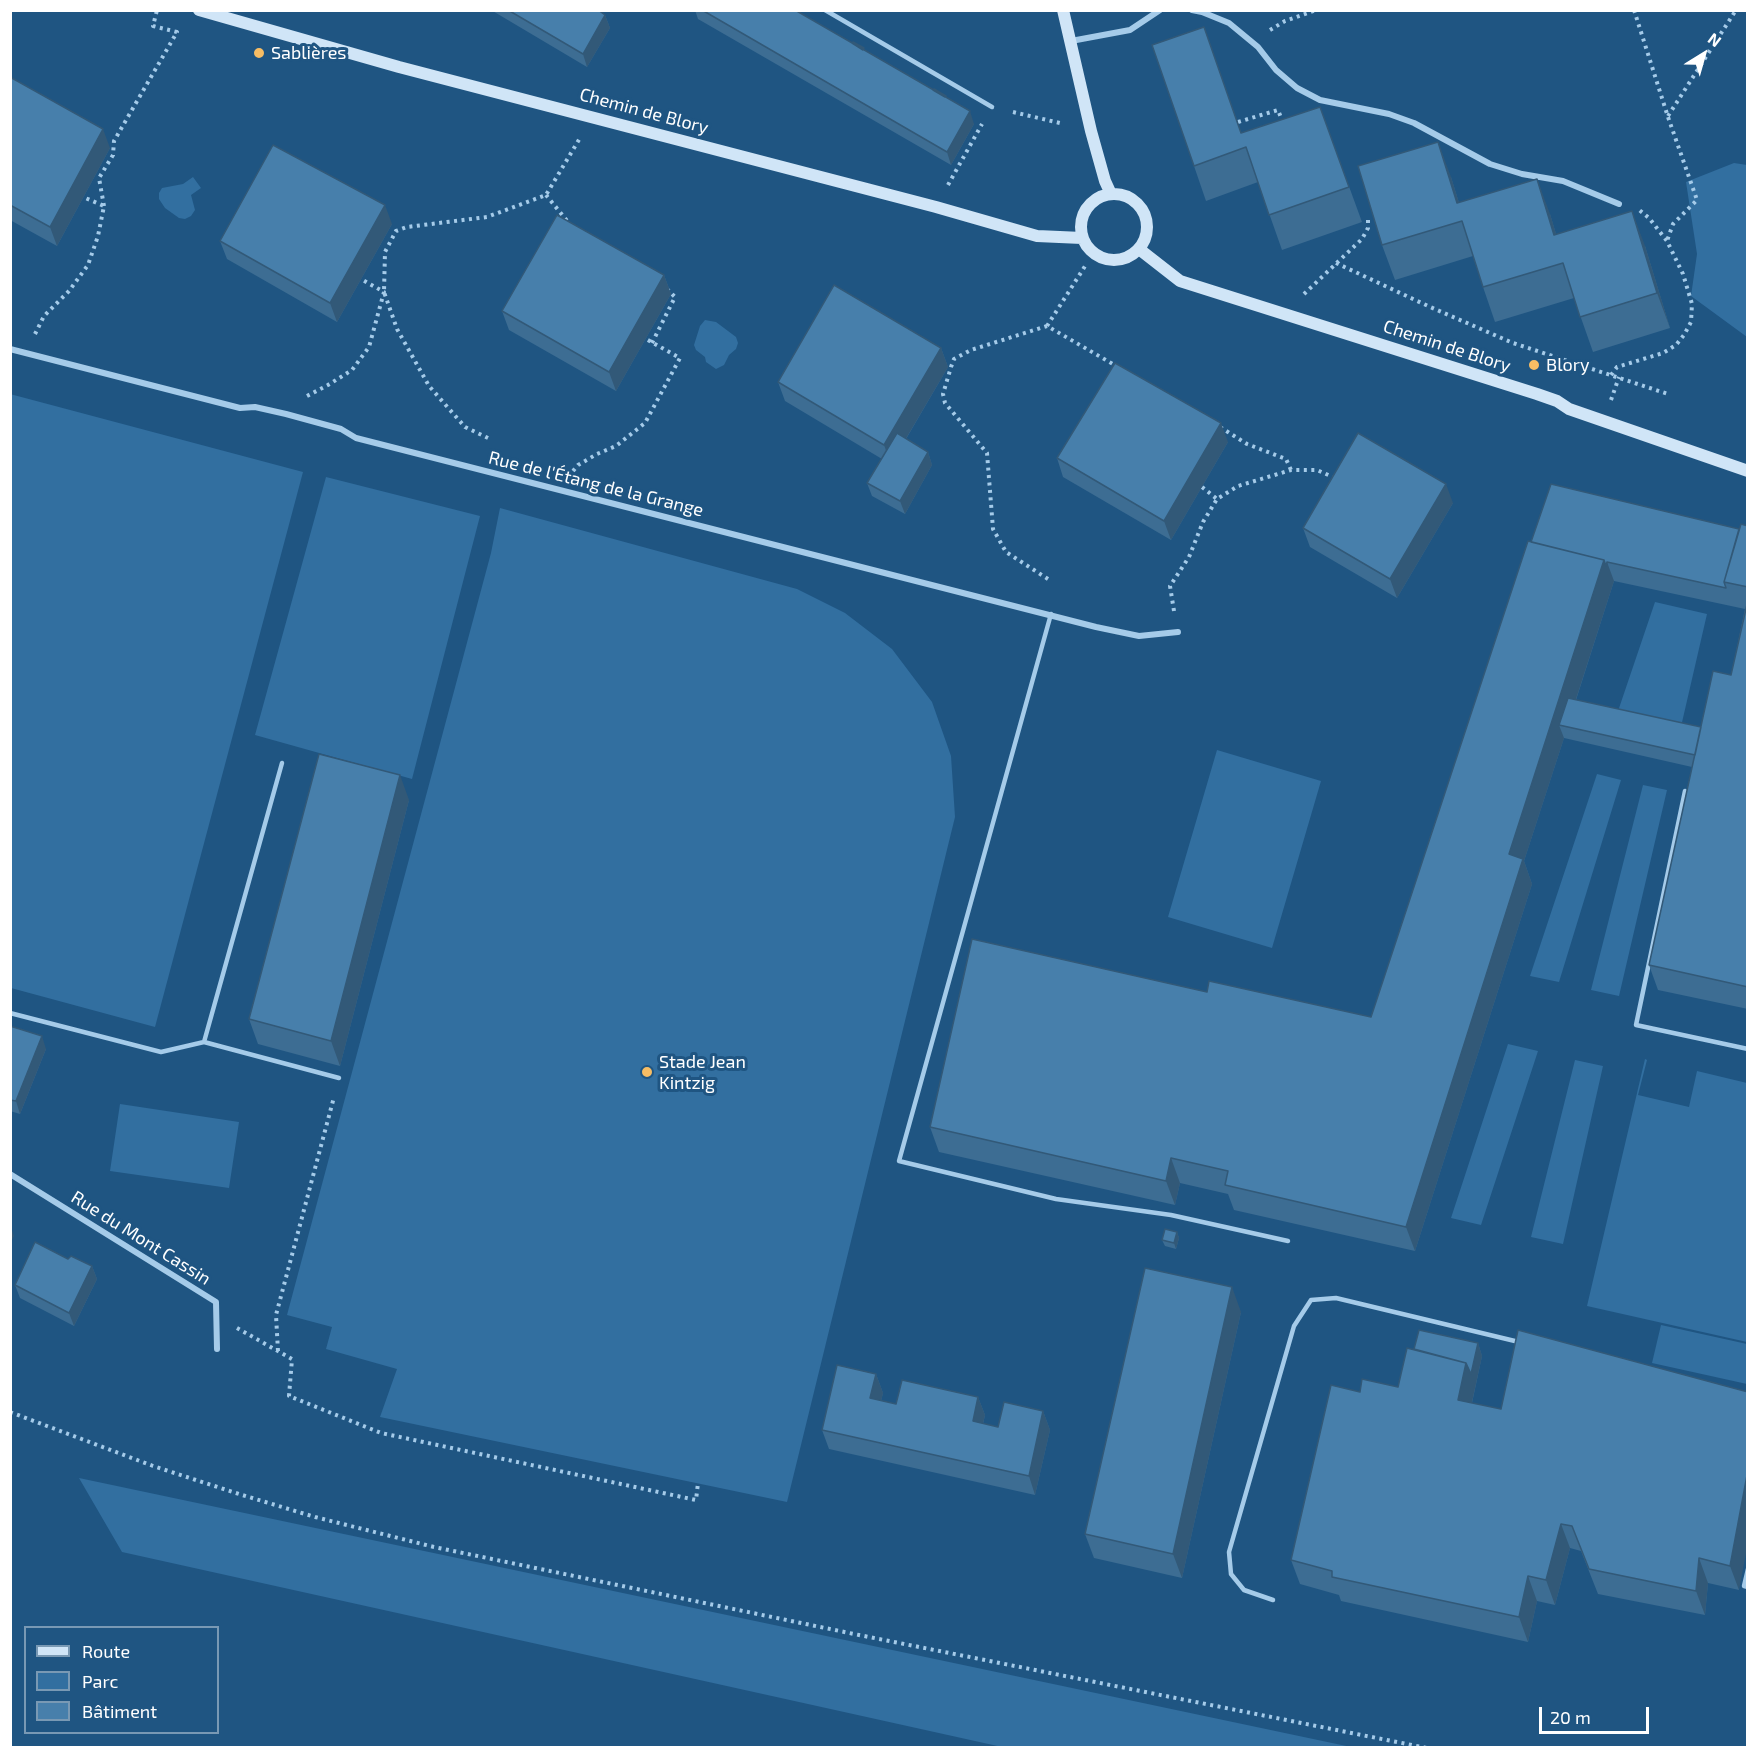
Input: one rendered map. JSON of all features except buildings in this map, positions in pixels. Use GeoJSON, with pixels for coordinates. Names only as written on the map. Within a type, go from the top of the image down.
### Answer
{"type":"FeatureCollection","features":[{"type":"Feature","properties":{"kind":"street","name":"Chemin de Blory"},"geometry":{"type":"LineString","coordinates":[[199,10],[399,67],[936,207],[1037,237],[1082,238]]}},
{"type":"Feature","properties":{"kind":"street"},"geometry":{"type":"LineString","coordinates":[[1063,10],[1105,181],[1111,194]]}},
{"type":"Feature","properties":{"kind":"street"},"geometry":{"type":"LineString","coordinates":[[1070,41],[1130,30],[1160,10]]}},
{"type":"Feature","properties":{"kind":"street"},"geometry":{"type":"LineString","coordinates":[[1192,10],[1229,23],[1251,41],[1276,70],[1297,88],[1320,100],[1389,114],[1414,123],[1490,164],[1522,174],[1563,181],[1619,204]]}},
{"type":"Feature","properties":{"kind":"street"},"geometry":{"type":"LineString","coordinates":[[1111,194],[1124,195],[1135,201],[1146,218],[1147,236],[1139,249],[1130,257],[1116,261],[1105,260],[1093,253],[1082,238],[1081,220],[1086,209],[1100,197],[1111,194]]}},
{"type":"Feature","properties":{"kind":"street","name":"Chemin de Blory"},"geometry":{"type":"LineString","coordinates":[[1139,249],[1180,281],[1537,394],[1569,408],[1748,471]]}},
{"type":"Feature","properties":{"kind":"street","name":"Rue de l'Étang de la Grange"},"geometry":{"type":"LineString","coordinates":[[10,350],[240,408],[255,407],[286,414],[342,429],[356,438],[1139,636],[1178,633]]}},
{"type":"Feature","properties":{"kind":"street","name":"Rue du Mont Cassin"},"geometry":{"type":"LineString","coordinates":[[10,1174],[216,1302],[216,1315]]}},
{"type":"Feature","properties":{"kind":"street"},"geometry":{"type":"LineString","coordinates":[[216,1315],[217,1349]]}},
{"type":"Feature","properties":{"kind":"lane"},"geometry":{"type":"LineString","coordinates":[[825,10],[992,107]]}},
{"type":"Feature","properties":{"kind":"lane"},"geometry":{"type":"LineString","coordinates":[[1051,614],[899,1161],[1056,1199],[1171,1215],[1288,1241]]}},
{"type":"Feature","properties":{"kind":"lane"},"geometry":{"type":"LineString","coordinates":[[204,1042],[282,763]]}},
{"type":"Feature","properties":{"kind":"lane"},"geometry":{"type":"LineString","coordinates":[[1685,791],[1636,1024],[1748,1048]]}},
{"type":"Feature","properties":{"kind":"lane"},"geometry":{"type":"LineString","coordinates":[[10,1013],[161,1052],[204,1042],[339,1078]]}},
{"type":"Feature","properties":{"kind":"lane"},"geometry":{"type":"LineString","coordinates":[[1273,1600],[1244,1590],[1231,1574],[1229,1552],[1294,1326],[1311,1300],[1336,1298],[1524,1343]]}},
{"type":"Feature","properties":{"kind":"lane"},"geometry":{"type":"LineString","coordinates":[[1748,1569],[1744,1586],[1748,1587]]}},
{"type":"Feature","properties":{"kind":"path"},"geometry":{"type":"LineString","coordinates":[[24,352],[44,316],[69,291],[88,265],[98,237],[104,206],[99,178],[113,155],[114,141],[177,32],[153,26],[157,10]]}},
{"type":"Feature","properties":{"kind":"path"},"geometry":{"type":"LineString","coordinates":[[1251,41],[1286,21],[1316,10]]}},
{"type":"Feature","properties":{"kind":"path"},"geometry":{"type":"LineString","coordinates":[[1634,10],[1697,200],[1673,224],[1667,241]]}},
{"type":"Feature","properties":{"kind":"path"},"geometry":{"type":"LineString","coordinates":[[1668,117],[1736,10]]}},
{"type":"Feature","properties":{"kind":"path"},"geometry":{"type":"LineString","coordinates":[[936,207],[992,107],[1092,131]]}},
{"type":"Feature","properties":{"kind":"path"},"geometry":{"type":"LineString","coordinates":[[1238,122],[1278,110],[1284,128]]}},
{"type":"Feature","properties":{"kind":"path"},"geometry":{"type":"LineString","coordinates":[[286,414],[307,395],[352,370],[369,347],[384,292],[385,252],[396,231],[407,227],[487,217],[546,195],[580,138]]}},
{"type":"Feature","properties":{"kind":"path"},"geometry":{"type":"LineString","coordinates":[[546,195],[570,224]]}},
{"type":"Feature","properties":{"kind":"path"},"geometry":{"type":"LineString","coordinates":[[83,197],[104,206]]}},
{"type":"Feature","properties":{"kind":"path"},"geometry":{"type":"LineString","coordinates":[[1611,375],[1617,367],[1663,353],[1676,345],[1691,322],[1692,304],[1683,274],[1667,241],[1649,218],[1637,208],[1619,204]]}},
{"type":"Feature","properties":{"kind":"path"},"geometry":{"type":"LineString","coordinates":[[1287,314],[1309,288],[1362,238],[1368,228],[1368,216]]}},
{"type":"Feature","properties":{"kind":"path"},"geometry":{"type":"LineString","coordinates":[[1048,579],[1006,552],[993,529],[987,453],[945,403],[943,394],[954,358],[1047,326],[1093,253]]}},
{"type":"Feature","properties":{"kind":"path"},"geometry":{"type":"LineString","coordinates":[[1336,263],[1513,343],[1668,394]]}},
{"type":"Feature","properties":{"kind":"path"},"geometry":{"type":"LineString","coordinates":[[361,279],[384,292],[397,329],[429,386],[465,427],[488,438]]}},
{"type":"Feature","properties":{"kind":"path"},"geometry":{"type":"LineString","coordinates":[[652,343],[675,297],[661,285]]}},
{"type":"Feature","properties":{"kind":"path"},"geometry":{"type":"LineString","coordinates":[[1047,326],[1127,373]]}},
{"type":"Feature","properties":{"kind":"path"},"geometry":{"type":"LineString","coordinates":[[559,490],[578,465],[616,446],[645,423],[680,358],[646,339]]}},
{"type":"Feature","properties":{"kind":"path"},"geometry":{"type":"LineString","coordinates":[[1217,426],[1247,444],[1286,459],[1291,470]]}},
{"type":"Feature","properties":{"kind":"path"},"geometry":{"type":"LineString","coordinates":[[1178,633],[1170,586],[1190,557],[1203,522],[1217,499],[1238,486],[1291,470],[1317,470],[1337,478]]}},
{"type":"Feature","properties":{"kind":"path"},"geometry":{"type":"LineString","coordinates":[[1202,487],[1217,499]]}},
{"type":"Feature","properties":{"kind":"path"},"geometry":{"type":"LineString","coordinates":[[278,1352],[276,1315],[339,1078]]}},
{"type":"Feature","properties":{"kind":"path"},"geometry":{"type":"LineString","coordinates":[[216,1315],[292,1359],[289,1396],[381,1433],[696,1500],[698,1483]]}},
{"type":"Feature","properties":{"kind":"path"},"geometry":{"type":"LineString","coordinates":[[10,1412],[153,1466],[239,1494],[315,1517],[434,1547],[859,1635],[1427,1748]]}},
{"type":"Feature","properties":{"kind":"green space"},"geometry":{"type":"Polygon","coordinates":[[[1734,163],[1747,165],[1747,337],[1691,296],[1697,254],[1686,182],[1734,163]]]}},
{"type":"Feature","properties":{"kind":"green space"},"geometry":{"type":"Polygon","coordinates":[[[193,177],[201,188],[191,195],[195,210],[185,219],[179,218],[165,208],[159,199],[159,193],[162,188],[183,184],[193,177]]]}},
{"type":"Feature","properties":{"kind":"green space"},"geometry":{"type":"Polygon","coordinates":[[[705,320],[716,322],[736,337],[738,343],[724,365],[716,369],[706,362],[705,357],[696,350],[694,345],[700,326],[705,320]]]}},
{"type":"Feature","properties":{"kind":"green space"},"geometry":{"type":"Polygon","coordinates":[[[10,394],[303,472],[155,1027],[11,988],[10,394]]]}},
{"type":"Feature","properties":{"kind":"green space"},"geometry":{"type":"Polygon","coordinates":[[[326,477],[480,516],[412,779],[255,735],[326,477]]]}},
{"type":"Feature","properties":{"kind":"green space","name":"Stade Jean Kintzig"},"geometry":{"type":"Polygon","coordinates":[[[500,508],[797,589],[845,613],[892,649],[932,702],[951,756],[955,817],[787,1502],[380,1417],[397,1369],[326,1349],[332,1327],[287,1315],[491,553],[500,508]]]}},
{"type":"Feature","properties":{"kind":"green space"},"geometry":{"type":"Polygon","coordinates":[[[1655,602],[1707,614],[1680,731],[1616,717],[1655,602]]]}},
{"type":"Feature","properties":{"kind":"green space"},"geometry":{"type":"Polygon","coordinates":[[[1217,750],[1321,781],[1272,948],[1168,917],[1217,750]]]}},
{"type":"Feature","properties":{"kind":"green space"},"geometry":{"type":"Polygon","coordinates":[[[1597,774],[1621,780],[1559,982],[1530,976],[1597,774]]]}},
{"type":"Feature","properties":{"kind":"green space"},"geometry":{"type":"Polygon","coordinates":[[[1643,785],[1667,790],[1619,996],[1591,990],[1643,785]]]}},
{"type":"Feature","properties":{"kind":"green space"},"geometry":{"type":"Polygon","coordinates":[[[1508,1044],[1538,1051],[1481,1225],[1451,1218],[1508,1044]]]}},
{"type":"Feature","properties":{"kind":"green space"},"geometry":{"type":"Polygon","coordinates":[[[1645,1059],[1647,1060],[1638,1095],[1689,1107],[1697,1071],[1747,1083],[1747,1342],[1587,1306],[1645,1059]]]}},
{"type":"Feature","properties":{"kind":"green space"},"geometry":{"type":"Polygon","coordinates":[[[1575,1060],[1603,1066],[1563,1244],[1531,1237],[1575,1060]]]}},
{"type":"Feature","properties":{"kind":"green space"},"geometry":{"type":"Polygon","coordinates":[[[120,1104],[239,1122],[229,1188],[110,1171],[120,1104]]]}},
{"type":"Feature","properties":{"kind":"green space"},"geometry":{"type":"Polygon","coordinates":[[[1661,1325],[1747,1344],[1747,1384],[1652,1363],[1661,1325]]]}},
{"type":"Feature","properties":{"kind":"green space"},"geometry":{"type":"Polygon","coordinates":[[[79,1478],[1351,1747],[1002,1747],[122,1552],[79,1478]]]}},
{"type":"Feature","properties":{"kind":"place","name":"Sablières"},"geometry":{"type":"Point","coordinates":[259,53]}},
{"type":"Feature","properties":{"kind":"place","name":"Blory"},"geometry":{"type":"Point","coordinates":[1534,365]}},
{"type":"Feature","properties":{"kind":"place","name":"Stade Jean Kintzig"},"geometry":{"type":"Point","coordinates":[647,1072]}}]}
